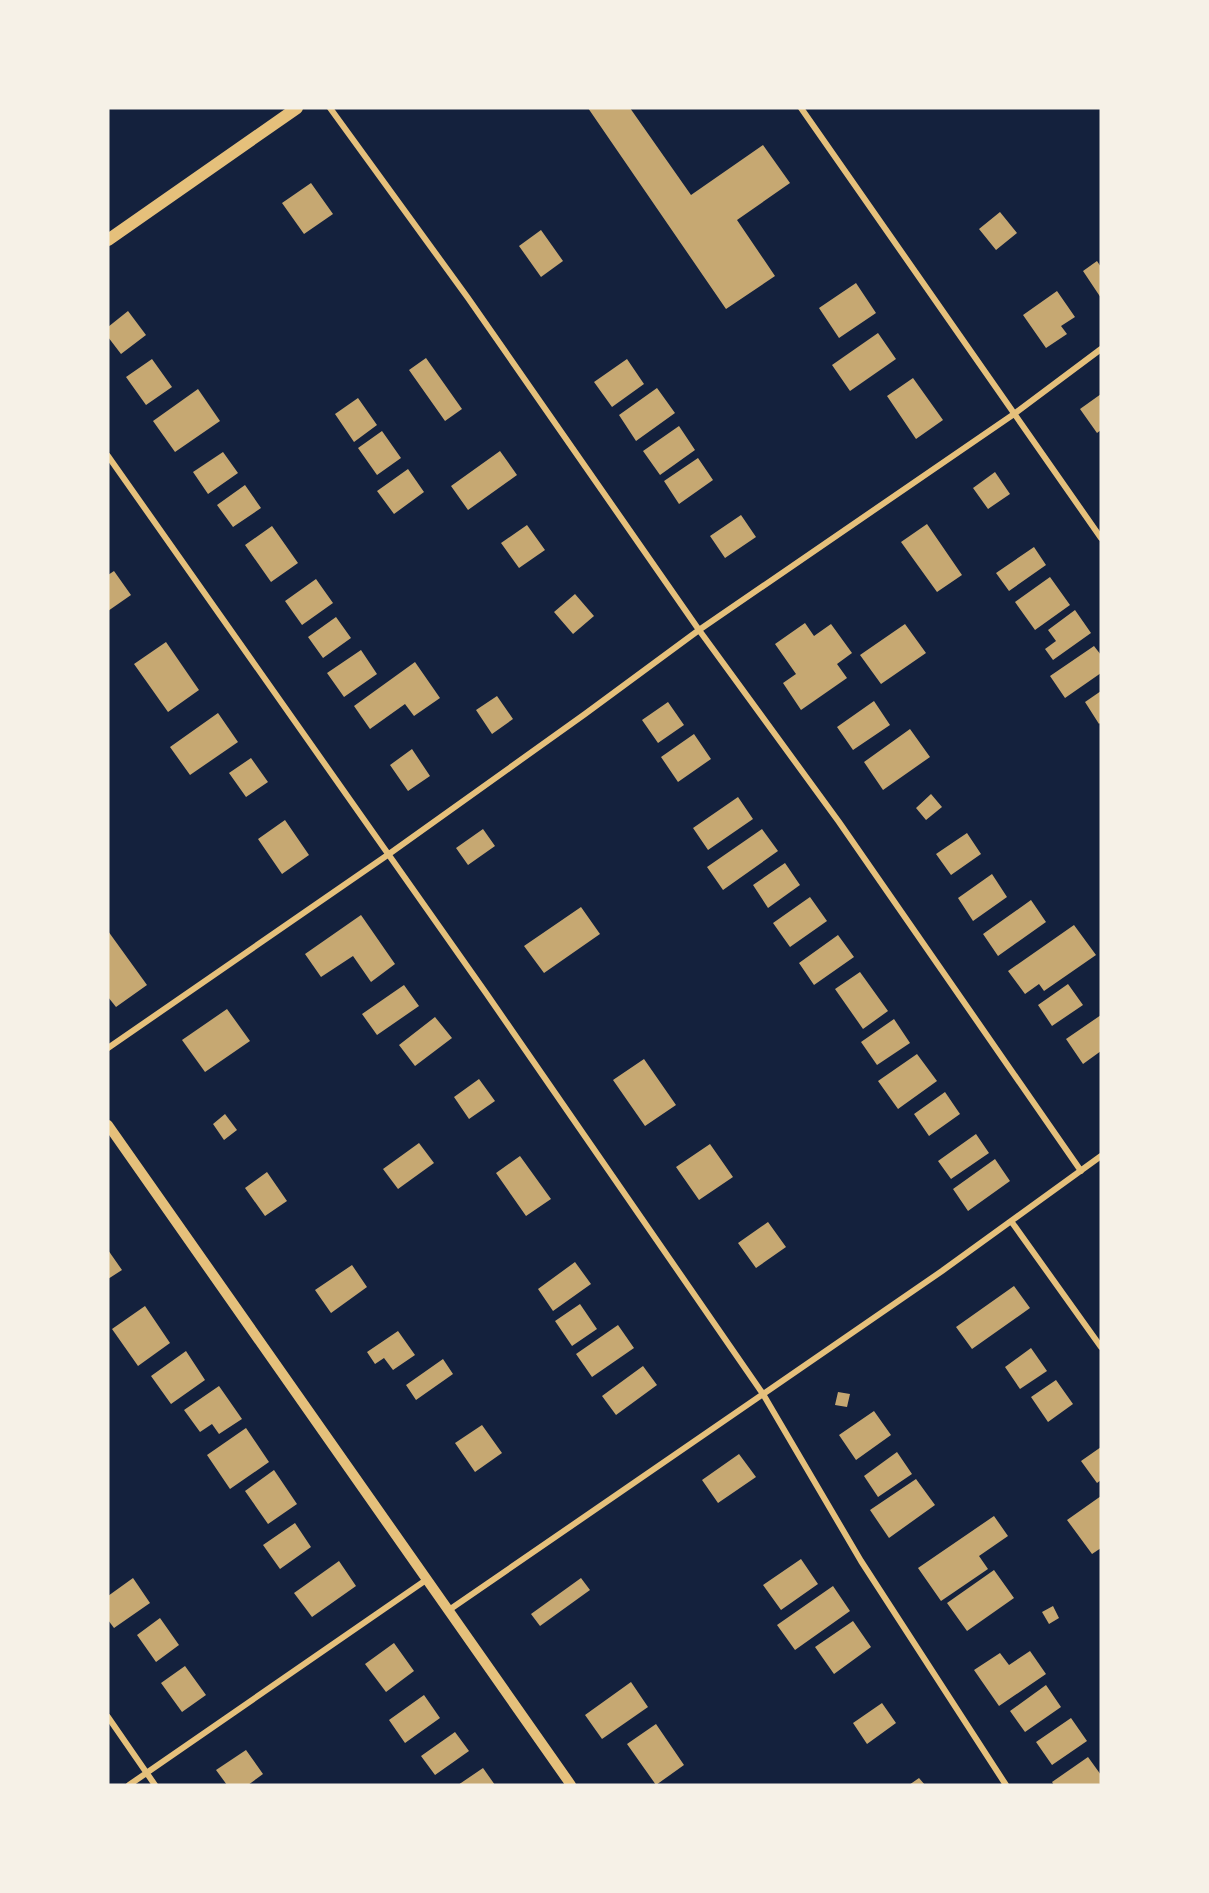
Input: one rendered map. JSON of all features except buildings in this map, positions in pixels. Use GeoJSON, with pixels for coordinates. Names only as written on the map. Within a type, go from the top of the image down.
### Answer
{"type":"FeatureCollection","features":[{"type":"Feature","properties":{"kind":"main road"},"geometry":{"type":"LineString","coordinates":[[108,240],[297,108]]}},
{"type":"Feature","properties":{"kind":"street"},"geometry":{"type":"LineString","coordinates":[[330,108],[468,298],[699,630],[839,822],[1081,1170]]}},
{"type":"Feature","properties":{"kind":"street"},"geometry":{"type":"LineString","coordinates":[[801,108],[1101,537]]}},
{"type":"Feature","properties":{"kind":"street"},"geometry":{"type":"LineString","coordinates":[[108,1048],[389,854],[699,630],[1014,414],[1101,349]]}},
{"type":"Feature","properties":{"kind":"street"},"geometry":{"type":"LineString","coordinates":[[108,456],[389,854],[763,1394],[861,1561],[1006,1785]]}},
{"type":"Feature","properties":{"kind":"street"},"geometry":{"type":"LineString","coordinates":[[108,1125],[571,1785]]}},
{"type":"Feature","properties":{"kind":"street"},"geometry":{"type":"LineString","coordinates":[[449,1610],[763,1394],[1101,1156]]}},
{"type":"Feature","properties":{"kind":"street"},"geometry":{"type":"LineString","coordinates":[[1011,1221],[1101,1347]]}},
{"type":"Feature","properties":{"kind":"street"},"geometry":{"type":"LineString","coordinates":[[129,1785],[426,1580]]}},
{"type":"Feature","properties":{"kind":"street"},"geometry":{"type":"LineString","coordinates":[[108,1717],[155,1785]]}}]}
